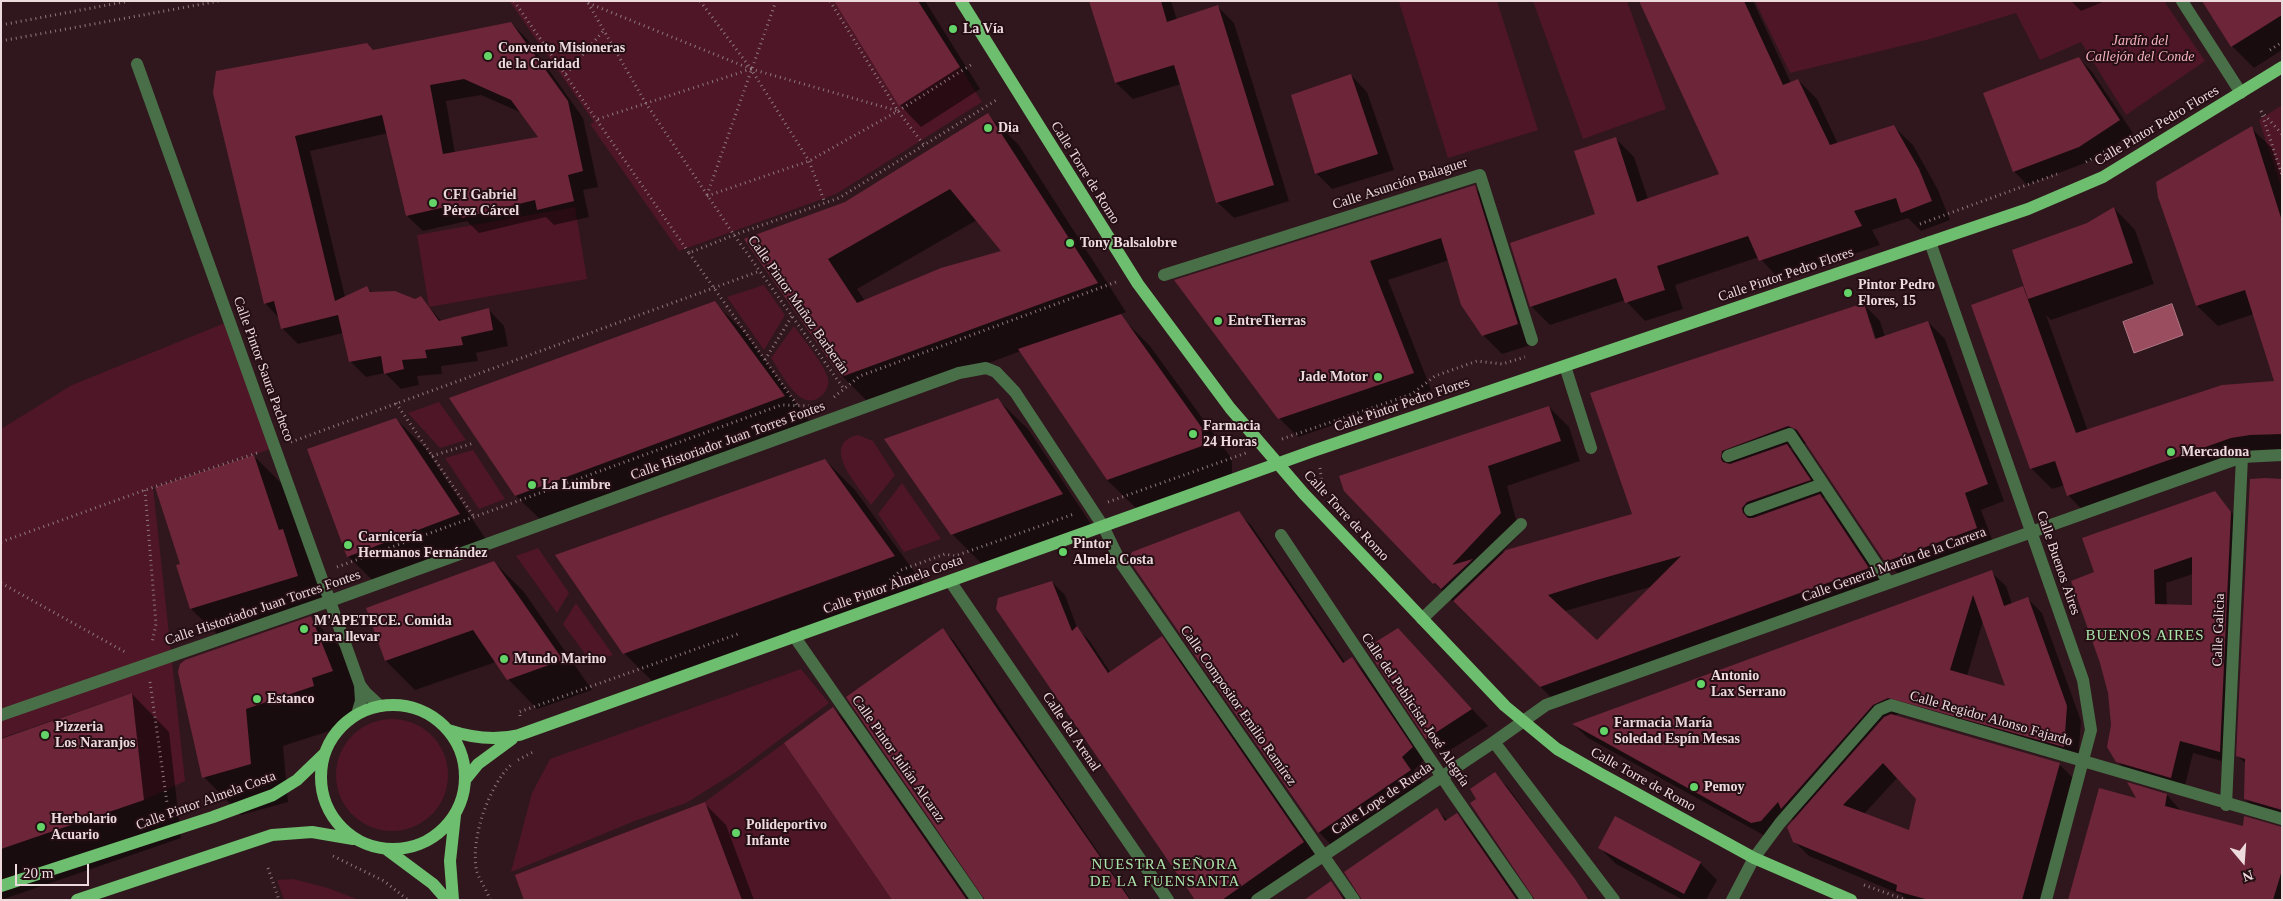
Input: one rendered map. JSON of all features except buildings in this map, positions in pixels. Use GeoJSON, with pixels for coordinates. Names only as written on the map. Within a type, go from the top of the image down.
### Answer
{"type":"FeatureCollection","features":[{"type":"Feature","properties":{"kind":"main road","name":"Calle Torre de Romo"},"geometry":{"type":"LineString","coordinates":[[961,1],[1138,284],[1225,401],[1304,494],[1522,722],[1557,749],[1754,858],[1851,900]]}},
{"type":"Feature","properties":{"kind":"main road","name":"Calle Pintor Pedro Flores"},"geometry":{"type":"LineString","coordinates":[[1278,463],[2028,209],[2086,185],[2282,67]]}},
{"type":"Feature","properties":{"kind":"main road","name":"Calle Pintor Almela Costa"},"geometry":{"type":"LineString","coordinates":[[448,730],[465,736],[486,739],[522,734],[1278,463]]}},
{"type":"Feature","properties":{"kind":"main road"},"geometry":{"type":"LineString","coordinates":[[77,900],[272,835],[312,832],[358,840],[386,848],[409,847],[430,838],[448,823],[455,814],[462,797],[465,780],[459,748],[448,730],[432,716],[414,707],[400,705],[380,706],[357,714],[342,724],[331,738],[324,754],[320,776],[323,798],[340,826],[358,840]]}},
{"type":"Feature","properties":{"kind":"main road","name":"Calle Pintor Almela Costa"},"geometry":{"type":"LineString","coordinates":[[465,780],[490,754],[522,734]]}},
{"type":"Feature","properties":{"kind":"main road","name":"Calle Pintor Almela Costa"},"geometry":{"type":"LineString","coordinates":[[1,886],[273,796],[297,780],[324,754]]}},
{"type":"Feature","properties":{"kind":"main road"},"geometry":{"type":"LineString","coordinates":[[453,900],[450,861],[455,814]]}},
{"type":"Feature","properties":{"kind":"main road"},"geometry":{"type":"LineString","coordinates":[[386,848],[433,884],[447,900]]}},
{"type":"Feature","properties":{"kind":"street"},"geometry":{"type":"LineString","coordinates":[[2182,1],[2241,93]]}},
{"type":"Feature","properties":{"kind":"street","name":"Calle Pintor Saura Pacheco"},"geometry":{"type":"LineString","coordinates":[[137,64],[360,685],[361,701],[357,714]]}},
{"type":"Feature","properties":{"kind":"street","name":"Calle Asunción Balaguer"},"geometry":{"type":"LineString","coordinates":[[1164,275],[1480,175],[1532,340]]}},
{"type":"Feature","properties":{"kind":"street","name":"Calle Buenos Aires"},"geometry":{"type":"LineString","coordinates":[[1930,242],[2083,680],[2091,730],[2046,900]]}},
{"type":"Feature","properties":{"kind":"street"},"geometry":{"type":"LineString","coordinates":[[1565,366],[1591,448]]}},
{"type":"Feature","properties":{"kind":"street","name":"Calle Compositor Emilio Ramírez"},"geometry":{"type":"LineString","coordinates":[[986,368],[996,372],[1015,392],[1103,526],[1121,563],[1354,900]]}},
{"type":"Feature","properties":{"kind":"street","name":"Calle Historiador Juan Torres Fontes"},"geometry":{"type":"LineString","coordinates":[[1,715],[330,601],[959,373],[986,368]]}},
{"type":"Feature","properties":{"kind":"street"},"geometry":{"type":"LineString","coordinates":[[1728,456],[1790,434],[1889,583]]}},
{"type":"Feature","properties":{"kind":"street","name":"Calle General Martín de la Carrera"},"geometry":{"type":"LineString","coordinates":[[1522,722],[1546,705],[2242,457],[2282,454]]}},
{"type":"Feature","properties":{"kind":"street","name":"Calle Galicia"},"geometry":{"type":"LineString","coordinates":[[2226,805],[2242,457]]}},
{"type":"Feature","properties":{"kind":"street"},"geometry":{"type":"LineString","coordinates":[[1750,510],[1823,484]]}},
{"type":"Feature","properties":{"kind":"street"},"geometry":{"type":"LineString","coordinates":[[1422,619],[1520,524]]}},
{"type":"Feature","properties":{"kind":"street","name":"Calle del Publicista José Alegría"},"geometry":{"type":"LineString","coordinates":[[1281,535],[1442,777],[1527,900]]}},
{"type":"Feature","properties":{"kind":"street","name":"Calle del Arenal"},"geometry":{"type":"LineString","coordinates":[[950,581],[1168,900]]}},
{"type":"Feature","properties":{"kind":"street","name":"Calle Pintor Julián Alcaraz"},"geometry":{"type":"LineString","coordinates":[[794,636],[977,900]]}},
{"type":"Feature","properties":{"kind":"street","name":"Calle Pintor Saura Pacheco"},"geometry":{"type":"LineString","coordinates":[[360,685],[380,706]]}},
{"type":"Feature","properties":{"kind":"street","name":"Calle Regidor Alonso Fajardo"},"geometry":{"type":"LineString","coordinates":[[1732,900],[1754,858],[1780,823],[1879,710],[1891,705],[2282,820]]}},
{"type":"Feature","properties":{"kind":"street","name":"Calle Lope de Rueda"},"geometry":{"type":"LineString","coordinates":[[1257,900],[1522,722]]}},
{"type":"Feature","properties":{"kind":"street"},"geometry":{"type":"LineString","coordinates":[[1494,742],[1614,900]]}},
{"type":"Feature","properties":{"kind":"path"},"geometry":{"type":"LineString","coordinates":[[1,25],[129,1]]}},
{"type":"Feature","properties":{"kind":"path"},"geometry":{"type":"LineString","coordinates":[[1,41],[219,1]]}},
{"type":"Feature","properties":{"kind":"path"},"geometry":{"type":"LineString","coordinates":[[514,1],[798,406]]}},
{"type":"Feature","properties":{"kind":"path"},"geometry":{"type":"LineString","coordinates":[[700,1],[751,69],[809,161],[825,203]]}},
{"type":"Feature","properties":{"kind":"path"},"geometry":{"type":"LineString","coordinates":[[707,196],[776,1]]}},
{"type":"Feature","properties":{"kind":"path"},"geometry":{"type":"LineString","coordinates":[[830,1],[898,112],[924,145]]}},
{"type":"Feature","properties":{"kind":"path","name":"Calle Pintor Muñoz Barberán"},"geometry":{"type":"LineString","coordinates":[[751,69],[588,3],[645,102],[707,196],[844,389]]}},
{"type":"Feature","properties":{"kind":"path"},"geometry":{"type":"LineString","coordinates":[[566,74],[604,30]]}},
{"type":"Feature","properties":{"kind":"path"},"geometry":{"type":"LineString","coordinates":[[2267,52],[2282,42]]}},
{"type":"Feature","properties":{"kind":"path"},"geometry":{"type":"LineString","coordinates":[[707,196],[809,161],[898,112],[974,63]]}},
{"type":"Feature","properties":{"kind":"path"},"geometry":{"type":"LineString","coordinates":[[598,119],[645,102],[751,69],[898,112]]}},
{"type":"Feature","properties":{"kind":"path"},"geometry":{"type":"LineString","coordinates":[[689,253],[734,234],[839,198],[998,99]]}},
{"type":"Feature","properties":{"kind":"path"},"geometry":{"type":"LineString","coordinates":[[2282,134],[2261,110],[2282,175]]}},
{"type":"Feature","properties":{"kind":"path"},"geometry":{"type":"LineString","coordinates":[[2081,164],[2112,147]]}},
{"type":"Feature","properties":{"kind":"path"},"geometry":{"type":"LineString","coordinates":[[1914,226],[2061,172]]}},
{"type":"Feature","properties":{"kind":"path"},"geometry":{"type":"LineString","coordinates":[[1,542],[145,490],[274,448],[760,271]]}},
{"type":"Feature","properties":{"kind":"path"},"geometry":{"type":"LineString","coordinates":[[831,398],[860,376],[1116,282]]}},
{"type":"Feature","properties":{"kind":"path"},"geometry":{"type":"LineString","coordinates":[[765,360],[792,316]]}},
{"type":"Feature","properties":{"kind":"path"},"geometry":{"type":"LineString","coordinates":[[886,582],[893,579],[901,570],[944,554],[955,556],[1412,394],[1435,376],[1477,361],[1502,364],[1532,355]]}},
{"type":"Feature","properties":{"kind":"path"},"geometry":{"type":"LineString","coordinates":[[396,404],[474,517]]}},
{"type":"Feature","properties":{"kind":"path"},"geometry":{"type":"LineString","coordinates":[[320,573],[781,405],[814,406]]}},
{"type":"Feature","properties":{"kind":"path"},"geometry":{"type":"LineString","coordinates":[[1276,434],[1283,439]]}},
{"type":"Feature","properties":{"kind":"path"},"geometry":{"type":"LineString","coordinates":[[432,456],[474,443]]}},
{"type":"Feature","properties":{"kind":"path"},"geometry":{"type":"LineString","coordinates":[[1,583],[148,664]]}},
{"type":"Feature","properties":{"kind":"path"},"geometry":{"type":"LineString","coordinates":[[490,900],[477,872],[478,839],[496,783],[513,764],[533,752],[522,734],[519,712],[740,634]]}},
{"type":"Feature","properties":{"kind":"path"},"geometry":{"type":"LineString","coordinates":[[326,854],[384,881],[408,900]]}},
{"type":"Feature","properties":{"kind":"path"},"geometry":{"type":"LineString","coordinates":[[268,868],[279,900]]}},
{"type":"Feature","properties":{"kind":"green space"},"geometry":{"type":"Polygon","coordinates":[[[834,1],[899,106],[960,67],[982,102],[836,194],[679,251],[590,124],[594,122],[510,2],[834,1]]]}},
{"type":"Feature","properties":{"kind":"green space"},"geometry":{"type":"Polygon","coordinates":[[[1497,1],[1538,130],[1448,158],[1399,2],[1497,1]]]}},
{"type":"Feature","properties":{"kind":"green space"},"geometry":{"type":"Polygon","coordinates":[[[1533,1],[1627,1],[1666,109],[1583,139],[1533,1]]]}},
{"type":"Feature","properties":{"kind":"green space","name":"Jardín del Callejón del Conde"},"geometry":{"type":"Polygon","coordinates":[[[1755,1],[2164,1],[2205,61],[2126,115],[2081,42],[2040,60],[2016,13],[1930,39],[1790,73],[1755,1]]]}},
{"type":"Feature","properties":{"kind":"green space"},"geometry":{"type":"Polygon","coordinates":[[[2282,105],[2282,189],[2259,120],[2282,105]]]}},
{"type":"Feature","properties":{"kind":"green space"},"geometry":{"type":"Polygon","coordinates":[[[575,207],[587,279],[429,307],[417,235],[575,207]]]}},
{"type":"Feature","properties":{"kind":"green space"},"geometry":{"type":"Polygon","coordinates":[[[764,285],[785,315],[764,350],[727,297],[764,285]]]}},
{"type":"Feature","properties":{"kind":"green space"},"geometry":{"type":"Polygon","coordinates":[[[230,321],[274,448],[153,487],[185,781],[144,800],[132,693],[1,738],[1,429],[72,385],[230,321]]]}},
{"type":"Feature","properties":{"kind":"green space"},"geometry":{"type":"Polygon","coordinates":[[[794,326],[817,358],[828,378],[825,392],[814,400],[807,400],[792,390],[771,358],[794,326]]]}},
{"type":"Feature","properties":{"kind":"green space"},"geometry":{"type":"Polygon","coordinates":[[[439,402],[466,440],[440,448],[408,413],[439,402]]]}},
{"type":"Feature","properties":{"kind":"green space"},"geometry":{"type":"Polygon","coordinates":[[[858,435],[873,441],[895,475],[871,505],[851,477],[841,456],[841,447],[847,440],[858,435]]]}},
{"type":"Feature","properties":{"kind":"green space"},"geometry":{"type":"Polygon","coordinates":[[[473,450],[505,499],[479,509],[445,458],[473,450]]]}},
{"type":"Feature","properties":{"kind":"green space"},"geometry":{"type":"Polygon","coordinates":[[[902,483],[941,539],[904,552],[878,514],[902,483]]]}},
{"type":"Feature","properties":{"kind":"green space"},"geometry":{"type":"Polygon","coordinates":[[[538,548],[569,593],[557,613],[516,556],[538,548]]]}},
{"type":"Feature","properties":{"kind":"green space"},"geometry":{"type":"Polygon","coordinates":[[[576,603],[613,655],[591,662],[563,624],[576,603]]]}},
{"type":"Feature","properties":{"kind":"green space"},"geometry":{"type":"Polygon","coordinates":[[[801,669],[829,703],[736,772],[686,803],[637,820],[511,872],[532,793],[550,759],[801,669]]]}},
{"type":"Feature","properties":{"kind":"green space"},"geometry":{"type":"Polygon","coordinates":[[[392,719],[414,723],[432,735],[444,753],[448,775],[444,797],[432,815],[414,827],[392,831],[370,827],[352,815],[340,797],[336,775],[340,753],[352,735],[370,723],[392,719]]]}},
{"type":"Feature","properties":{"kind":"green space","name":"Polideportivo Infante"},"geometry":{"type":"Polygon","coordinates":[[[784,743],[892,900],[524,900],[515,875],[705,802],[784,743]]]}},
{"type":"Feature","properties":{"kind":"green space"},"geometry":{"type":"Polygon","coordinates":[[[293,879],[328,888],[359,900],[284,900],[277,880],[293,879]]]}},
{"type":"Feature","properties":{"kind":"shaded area"},"geometry":{"type":"Polygon","coordinates":[[[2172,304],[2183,335],[2134,353],[2123,322],[2172,304]]]}},
{"type":"Feature","properties":{"kind":"place","name":"La Vía"},"geometry":{"type":"Point","coordinates":[953,29]}},
{"type":"Feature","properties":{"kind":"place","name":"Convento Misioneras de la Caridad"},"geometry":{"type":"Point","coordinates":[488,56]}},
{"type":"Feature","properties":{"kind":"place","name":"Dia"},"geometry":{"type":"Point","coordinates":[988,128]}},
{"type":"Feature","properties":{"kind":"place","name":"CFI Gabriel Pérez Cárcel"},"geometry":{"type":"Point","coordinates":[433,203]}},
{"type":"Feature","properties":{"kind":"place","name":"Tony Balsalobre"},"geometry":{"type":"Point","coordinates":[1070,243]}},
{"type":"Feature","properties":{"kind":"place","name":"Pintor Pedro Flores, 15"},"geometry":{"type":"Point","coordinates":[1848,293]}},
{"type":"Feature","properties":{"kind":"place","name":"EntreTierras"},"geometry":{"type":"Point","coordinates":[1218,321]}},
{"type":"Feature","properties":{"kind":"place","name":"Jade Motor"},"geometry":{"type":"Point","coordinates":[1378,377]}},
{"type":"Feature","properties":{"kind":"place","name":"Farmacia 24 Horas"},"geometry":{"type":"Point","coordinates":[1193,434]}},
{"type":"Feature","properties":{"kind":"place","name":"Mercadona"},"geometry":{"type":"Point","coordinates":[2171,452]}},
{"type":"Feature","properties":{"kind":"place","name":"La Lumbre"},"geometry":{"type":"Point","coordinates":[532,485]}},
{"type":"Feature","properties":{"kind":"place","name":"Carnicería Hermanos Fernández"},"geometry":{"type":"Point","coordinates":[348,545]}},
{"type":"Feature","properties":{"kind":"place","name":"Pintor Almela Costa"},"geometry":{"type":"Point","coordinates":[1063,552]}},
{"type":"Feature","properties":{"kind":"place","name":"M'APETECE. Comida para llevar"},"geometry":{"type":"Point","coordinates":[304,629]}},
{"type":"Feature","properties":{"kind":"place","name":"Mundo Marino"},"geometry":{"type":"Point","coordinates":[504,659]}},
{"type":"Feature","properties":{"kind":"place","name":"Antonio Lax Serrano"},"geometry":{"type":"Point","coordinates":[1701,684]}},
{"type":"Feature","properties":{"kind":"place","name":"Estanco"},"geometry":{"type":"Point","coordinates":[257,699]}},
{"type":"Feature","properties":{"kind":"place","name":"Farmacia María Soledad Espín Mesas"},"geometry":{"type":"Point","coordinates":[1604,731]}},
{"type":"Feature","properties":{"kind":"place","name":"Pizzeria Los Naranjos"},"geometry":{"type":"Point","coordinates":[45,735]}},
{"type":"Feature","properties":{"kind":"place","name":"Pemoy"},"geometry":{"type":"Point","coordinates":[1694,787]}},
{"type":"Feature","properties":{"kind":"place","name":"Herbolario Acuario"},"geometry":{"type":"Point","coordinates":[41,827]}},
{"type":"Feature","properties":{"kind":"place","name":"Polideportivo Infante"},"geometry":{"type":"Point","coordinates":[736,833]}},
{"type":"Feature","properties":{"kind":"district","name":"BUENOS AIRES"},"geometry":{"type":"Point","coordinates":[2145,636]}},
{"type":"Feature","properties":{"kind":"district","name":"NUESTRA SEÑORA DE LA FUENSANTA"},"geometry":{"type":"Point","coordinates":[1165,874]}}]}
